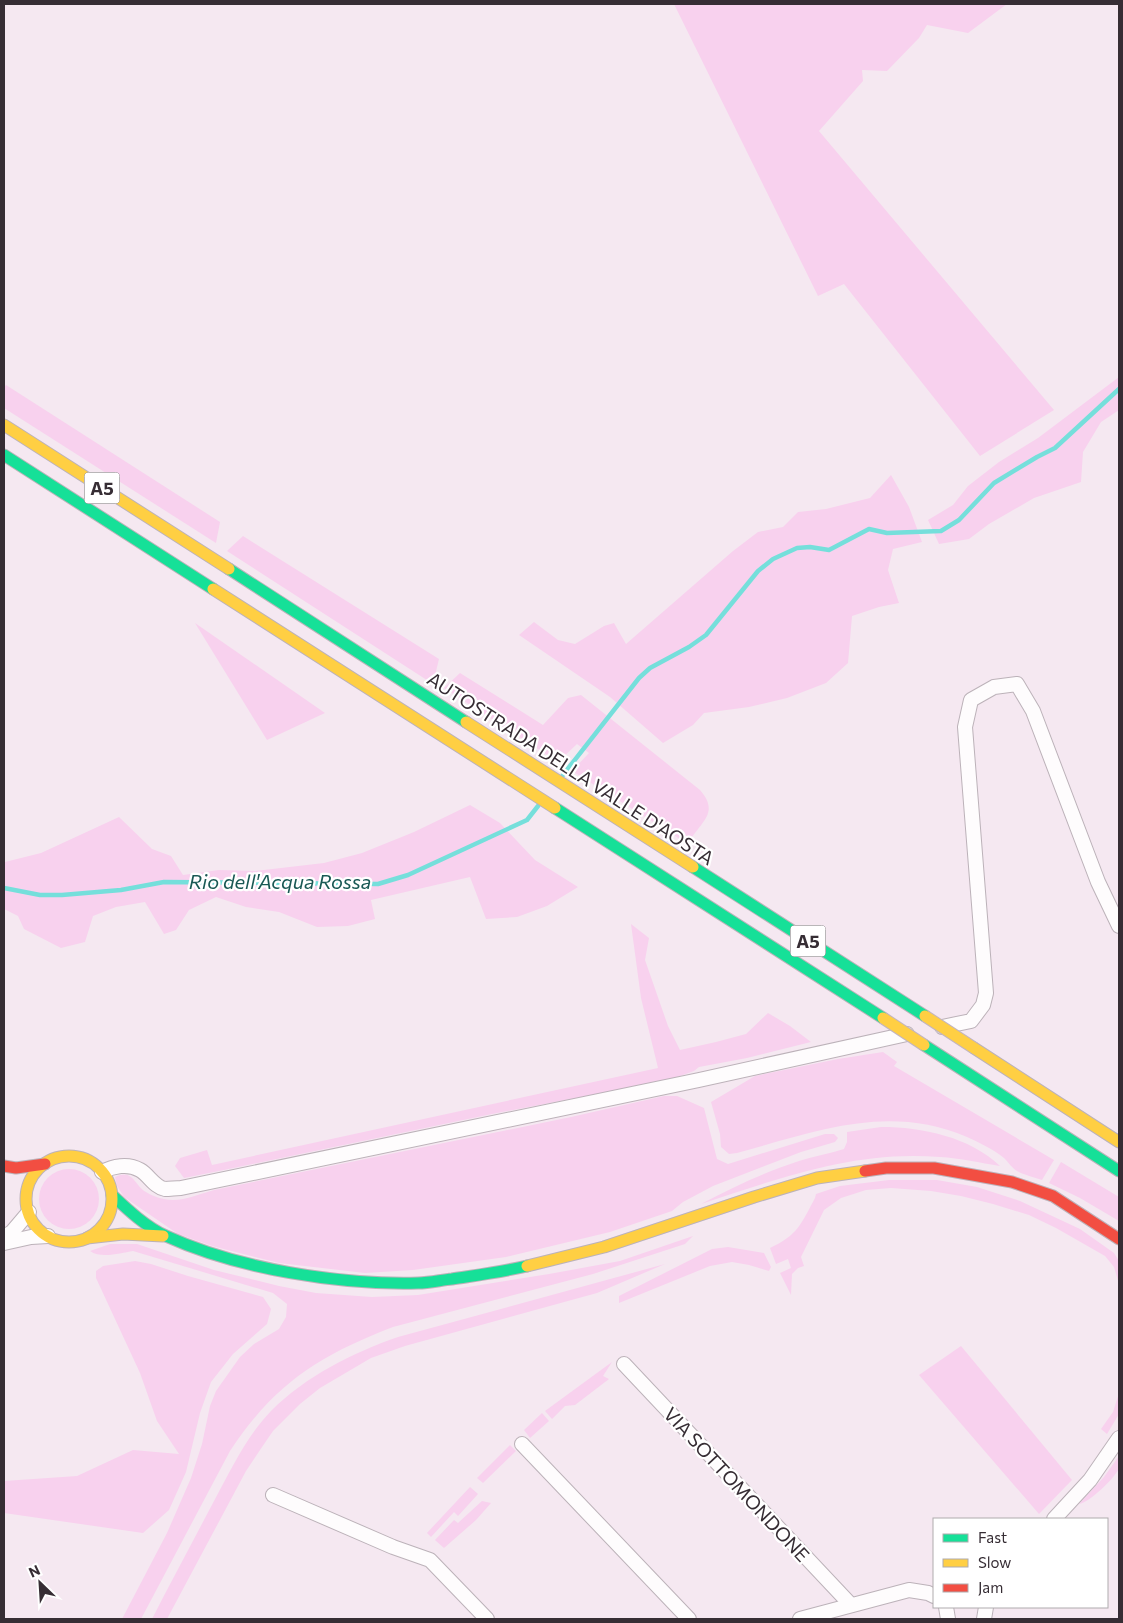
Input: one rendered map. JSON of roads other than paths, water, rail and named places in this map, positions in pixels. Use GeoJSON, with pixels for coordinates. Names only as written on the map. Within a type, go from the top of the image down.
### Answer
{"type":"FeatureCollection","features":[{"type":"Feature","properties":{"kind":"main road","name":"AUTOSTRADA DELLA VALLE D'AOSTA"},"geometry":{"type":"LineString","coordinates":[[4,425],[548,772],[668,852],[1119,1142]]}},
{"type":"Feature","properties":{"kind":"main road","name":"A5"},"geometry":{"type":"LineString","coordinates":[[4,455],[401,708],[1119,1171]]}},
{"type":"Feature","properties":{"kind":"main road"},"geometry":{"type":"LineString","coordinates":[[4,1166],[16,1168],[45,1164],[60,1157],[76,1157],[90,1162],[102,1172],[109,1182],[112,1195],[111,1210],[100,1229],[87,1238]]}},
{"type":"Feature","properties":{"kind":"main road"},"geometry":{"type":"LineString","coordinates":[[28,1206],[27,1191],[32,1179],[45,1164]]}},
{"type":"Feature","properties":{"kind":"main road"},"geometry":{"type":"LineString","coordinates":[[112,1195],[136,1217],[165,1236],[202,1250],[241,1262],[303,1275],[363,1282],[420,1283],[502,1272],[604,1247],[817,1178],[886,1168],[934,1168],[1012,1182],[1053,1196],[1119,1240]]}},
{"type":"Feature","properties":{"kind":"main road"},"geometry":{"type":"LineString","coordinates":[[18,1187],[36,1226],[48,1236],[58,1240],[70,1242],[123,1234],[165,1236]]}},
{"type":"Feature","properties":{"kind":"street"},"geometry":{"type":"LineString","coordinates":[[102,1172],[110,1168],[124,1166],[139,1169],[163,1189],[180,1188],[971,1021],[984,1005],[986,993],[965,727],[971,700],[994,687],[1017,684],[1033,711],[1098,882],[1119,926]]}},
{"type":"Feature","properties":{"kind":"street"},"geometry":{"type":"LineString","coordinates":[[4,1238],[12,1232],[28,1206]]}},
{"type":"Feature","properties":{"kind":"street"},"geometry":{"type":"LineString","coordinates":[[4,1243],[31,1237],[48,1236]]}},
{"type":"Feature","properties":{"kind":"street","name":"VIA SOTTOMONDONE"},"geometry":{"type":"LineString","coordinates":[[624,1364],[851,1605]]}},
{"type":"Feature","properties":{"kind":"street"},"geometry":{"type":"LineString","coordinates":[[1055,1518],[1090,1480],[1119,1438]]}},
{"type":"Feature","properties":{"kind":"street"},"geometry":{"type":"LineString","coordinates":[[522,1444],[689,1619]]}},
{"type":"Feature","properties":{"kind":"street"},"geometry":{"type":"LineString","coordinates":[[273,1495],[393,1547],[430,1560],[487,1619]]}},
{"type":"Feature","properties":{"kind":"street"},"geometry":{"type":"LineString","coordinates":[[800,1619],[909,1590],[933,1596]]}},
{"type":"Feature","properties":{"kind":"waterway","name":"Rio dell'Acqua Rossa"},"geometry":{"type":"LineString","coordinates":[[563,775],[639,678],[650,668],[689,647],[706,635],[758,571],[773,559],[797,548],[810,547],[829,550],[869,529],[887,533],[941,531],[959,520],[994,483],[1055,448],[1119,389]]}},
{"type":"Feature","properties":{"kind":"waterway","name":"Rio dell'Acqua Rossa"},"geometry":{"type":"LineString","coordinates":[[4,888],[40,895],[62,895],[121,890],[164,882],[378,884],[408,875],[527,820],[538,806]]}}]}
